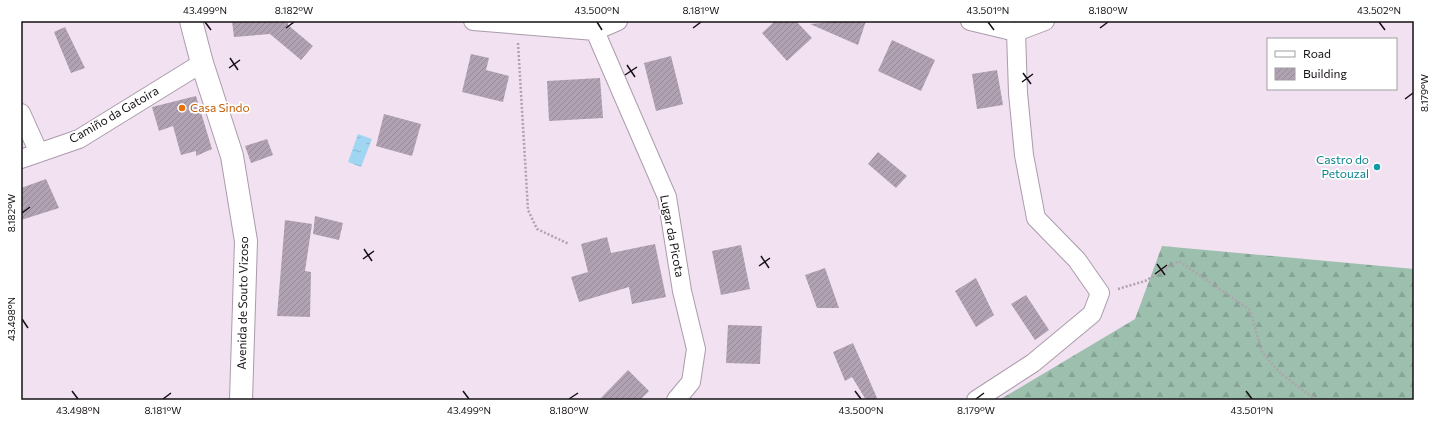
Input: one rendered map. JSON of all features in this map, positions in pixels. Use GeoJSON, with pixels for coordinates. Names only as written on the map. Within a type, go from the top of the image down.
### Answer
{"type":"FeatureCollection","features":[{"type":"Feature","properties":{"kind":"street","name":"Avenida de Souto Vizoso"},"geometry":{"type":"LineString","coordinates":[[191,21],[202,63],[232,156],[246,241],[240,400]]}},
{"type":"Feature","properties":{"kind":"street"},"geometry":{"type":"LineString","coordinates":[[473,21],[595,31],[618,21]]}},
{"type":"Feature","properties":{"kind":"street"},"geometry":{"type":"LineString","coordinates":[[970,21],[1016,32],[1044,21]]}},
{"type":"Feature","properties":{"kind":"street","name":"Lugar da Picota"},"geometry":{"type":"LineString","coordinates":[[595,31],[667,197],[682,291],[696,349],[691,382],[676,400]]}},
{"type":"Feature","properties":{"kind":"street"},"geometry":{"type":"LineString","coordinates":[[976,400],[1033,363],[1092,314],[1100,293],[1077,260],[1036,218],[1024,155],[1018,93],[1016,32]]}},
{"type":"Feature","properties":{"kind":"street","name":"Camiño da Gatoira"},"geometry":{"type":"LineString","coordinates":[[21,159],[79,139],[202,63]]}},
{"type":"Feature","properties":{"kind":"street"},"geometry":{"type":"LineString","coordinates":[[21,113],[39,153]]}},
{"type":"Feature","properties":{"kind":"path"},"geometry":{"type":"LineString","coordinates":[[517,25],[528,210],[537,229],[569,244]]}},
{"type":"Feature","properties":{"kind":"path"},"geometry":{"type":"LineString","coordinates":[[1100,293],[1145,281],[1179,261],[1250,310],[1262,352],[1279,372],[1316,400]]}},
{"type":"Feature","properties":{"kind":"green space"},"geometry":{"type":"Polygon","coordinates":[[[1162,246],[1414,269],[1414,400],[999,400],[1135,319],[1162,246]]]}},
{"type":"Feature","properties":{"kind":"water"},"geometry":{"type":"Polygon","coordinates":[[[358,134],[372,139],[361,167],[348,162],[358,134]]]}},
{"type":"Feature","properties":{"kind":"building"},"geometry":{"type":"Polygon","coordinates":[[[232,21],[288,21],[288,25],[313,46],[301,60],[270,34],[234,37],[232,21]]]}},
{"type":"Feature","properties":{"kind":"building"},"geometry":{"type":"Polygon","coordinates":[[[775,21],[796,21],[812,38],[787,61],[762,33],[775,21]]]}},
{"type":"Feature","properties":{"kind":"building"},"geometry":{"type":"Polygon","coordinates":[[[866,21],[858,45],[810,24],[866,21]]]}},
{"type":"Feature","properties":{"kind":"building"},"geometry":{"type":"Polygon","coordinates":[[[65,27],[85,68],[71,73],[54,32],[65,27]]]}},
{"type":"Feature","properties":{"kind":"building"},"geometry":{"type":"Polygon","coordinates":[[[892,40],[935,60],[921,91],[878,71],[892,40]]]}},
{"type":"Feature","properties":{"kind":"building"},"geometry":{"type":"Polygon","coordinates":[[[471,54],[489,58],[486,70],[509,76],[503,102],[462,92],[471,54]]]}},
{"type":"Feature","properties":{"kind":"building"},"geometry":{"type":"Polygon","coordinates":[[[671,56],[683,104],[656,111],[644,63],[671,56]]]}},
{"type":"Feature","properties":{"kind":"building"},"geometry":{"type":"Polygon","coordinates":[[[997,70],[1003,105],[977,109],[972,74],[997,70]]]}},
{"type":"Feature","properties":{"kind":"building"},"geometry":{"type":"Polygon","coordinates":[[[600,78],[603,118],[549,121],[547,81],[600,78]]]}},
{"type":"Feature","properties":{"kind":"building"},"geometry":{"type":"Polygon","coordinates":[[[196,96],[212,149],[196,156],[196,151],[181,155],[173,126],[159,131],[152,107],[196,96]]]}},
{"type":"Feature","properties":{"kind":"building"},"geometry":{"type":"Polygon","coordinates":[[[384,114],[421,124],[412,156],[376,146],[384,114]]]}},
{"type":"Feature","properties":{"kind":"building"},"geometry":{"type":"Polygon","coordinates":[[[267,139],[273,155],[251,163],[245,146],[267,139]]]}},
{"type":"Feature","properties":{"kind":"building"},"geometry":{"type":"Polygon","coordinates":[[[878,152],[907,176],[896,188],[868,164],[878,152]]]}},
{"type":"Feature","properties":{"kind":"building"},"geometry":{"type":"Polygon","coordinates":[[[46,179],[59,208],[21,220],[21,188],[46,179]]]}},
{"type":"Feature","properties":{"kind":"building"},"geometry":{"type":"Polygon","coordinates":[[[315,216],[343,223],[339,240],[313,234],[315,216]]]}},
{"type":"Feature","properties":{"kind":"building"},"geometry":{"type":"Polygon","coordinates":[[[285,220],[312,224],[305,271],[311,272],[310,317],[277,316],[285,220]]]}},
{"type":"Feature","properties":{"kind":"building"},"geometry":{"type":"Polygon","coordinates":[[[607,237],[611,253],[655,244],[666,297],[632,304],[629,287],[579,302],[571,277],[588,272],[581,244],[607,237]]]}},
{"type":"Feature","properties":{"kind":"building"},"geometry":{"type":"Polygon","coordinates":[[[741,245],[750,289],[721,295],[712,251],[741,245]]]}},
{"type":"Feature","properties":{"kind":"building"},"geometry":{"type":"Polygon","coordinates":[[[825,268],[839,308],[817,308],[805,275],[825,268]]]}},
{"type":"Feature","properties":{"kind":"building"},"geometry":{"type":"Polygon","coordinates":[[[976,278],[994,315],[976,327],[955,291],[976,278]]]}},
{"type":"Feature","properties":{"kind":"building"},"geometry":{"type":"Polygon","coordinates":[[[1026,295],[1049,330],[1035,340],[1011,304],[1026,295]]]}},
{"type":"Feature","properties":{"kind":"building"},"geometry":{"type":"Polygon","coordinates":[[[728,325],[762,326],[760,364],[726,363],[728,325]]]}},
{"type":"Feature","properties":{"kind":"building"},"geometry":{"type":"Polygon","coordinates":[[[853,343],[877,398],[873,400],[866,400],[852,377],[845,381],[833,352],[853,343]]]}},
{"type":"Feature","properties":{"kind":"building"},"geometry":{"type":"Polygon","coordinates":[[[628,370],[649,391],[640,400],[599,400],[628,370]]]}},
{"type":"Feature","properties":{"kind":"place","name":"Casa Sindo"},"geometry":{"type":"Point","coordinates":[182,108]}},
{"type":"Feature","properties":{"kind":"place","name":"Castro do Petouzal"},"geometry":{"type":"Point","coordinates":[1377,167]}}]}
